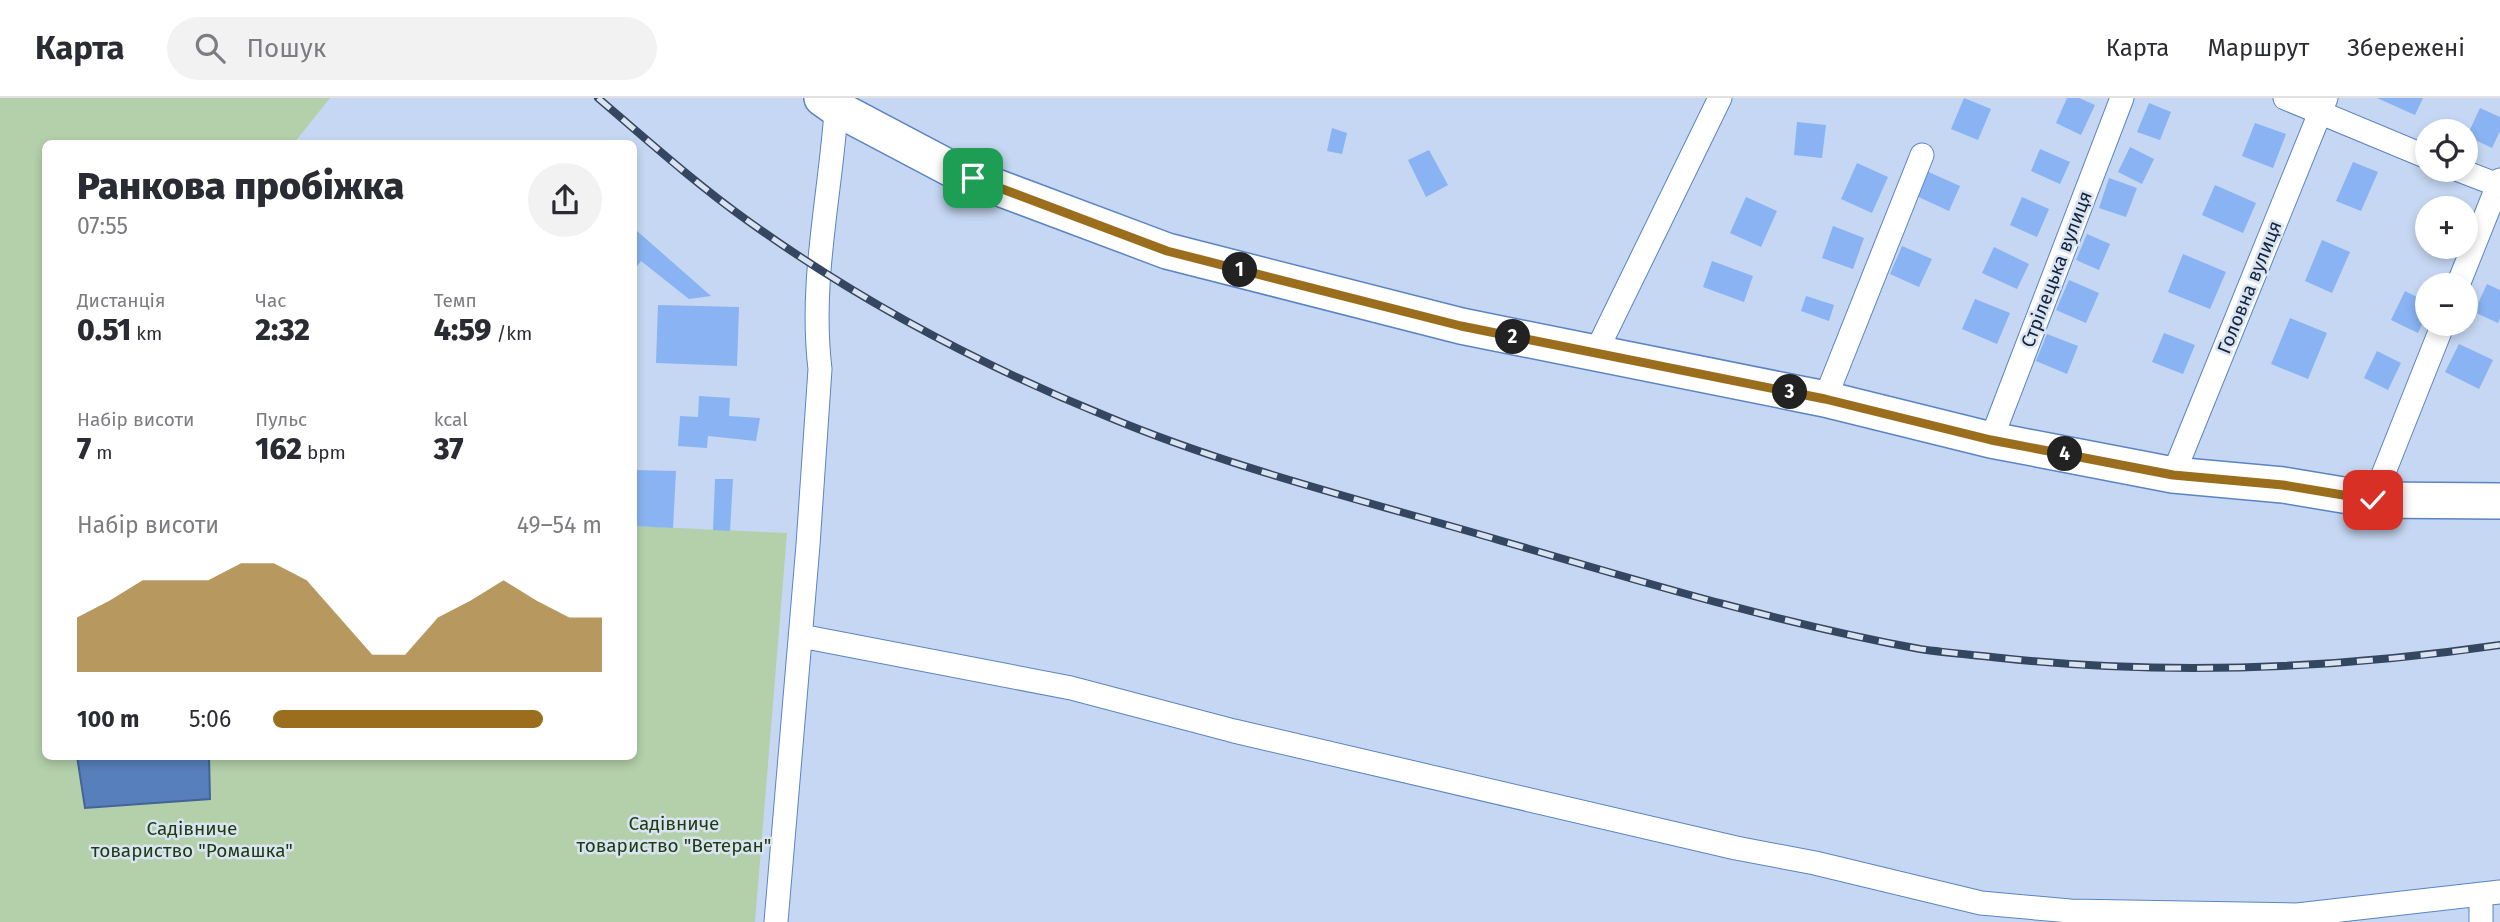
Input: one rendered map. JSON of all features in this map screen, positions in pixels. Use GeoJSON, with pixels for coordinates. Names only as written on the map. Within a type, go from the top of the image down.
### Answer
{"type":"FeatureCollection","features":[{"type":"Feature","properties":{"kind":"main road"},"geometry":{"type":"LineString","coordinates":[[832,101],[960,173],[1167,251],[1461,326],[1825,399],[1991,440],[2173,475],[2283,485],[2373,500],[2500,501]]}},
{"type":"Feature","properties":{"kind":"street"},"geometry":{"type":"LineString","coordinates":[[1595,354],[1720,98]]}},
{"type":"Feature","properties":{"kind":"street","name":"Стрілецька вулиця"},"geometry":{"type":"LineString","coordinates":[[1991,440],[2122,98]]}},
{"type":"Feature","properties":{"kind":"street"},"geometry":{"type":"LineString","coordinates":[[2285,98],[2323,106],[2415,151]]}},
{"type":"Feature","properties":{"kind":"street"},"geometry":{"type":"LineString","coordinates":[[776,922],[801,636],[820,369],[817,343],[818,268],[832,101]]}},
{"type":"Feature","properties":{"kind":"street","name":"Головна вулиця"},"geometry":{"type":"LineString","coordinates":[[2173,475],[2323,106]]}},
{"type":"Feature","properties":{"kind":"street"},"geometry":{"type":"LineString","coordinates":[[1825,399],[1922,155]]}},
{"type":"Feature","properties":{"kind":"street"},"geometry":{"type":"LineString","coordinates":[[2463,273],[2499,183],[2478,176]]}},
{"type":"Feature","properties":{"kind":"street"},"geometry":{"type":"LineString","coordinates":[[2373,500],[2438,336]]}},
{"type":"Feature","properties":{"kind":"street"},"geometry":{"type":"LineString","coordinates":[[801,636],[1071,688],[1234,731],[1981,903],[2070,911],[2244,918],[2297,915],[2491,894],[2481,922]]}},
{"type":"Feature","properties":{"kind":"green space"},"geometry":{"type":"Polygon","coordinates":[[[0,98],[330,98],[296,140],[42,140],[42,760],[637,760],[637,526],[787,533],[755,922],[0,922],[0,98]]]}},
{"type":"Feature","properties":{"kind":"water"},"geometry":{"type":"Polygon","coordinates":[[[78,760],[209,760],[210,799],[85,808],[78,760]]]}},
{"type":"Feature","properties":{"kind":"building"},"geometry":{"type":"Polygon","coordinates":[[[1964,98],[1991,109],[1978,140],[1951,129],[1964,98]]]}},
{"type":"Feature","properties":{"kind":"building"},"geometry":{"type":"Polygon","coordinates":[[[2067,98],[2079,98],[2095,105],[2081,135],[2056,123],[2067,98]]]}},
{"type":"Feature","properties":{"kind":"building"},"geometry":{"type":"Polygon","coordinates":[[[2377,98],[2423,98],[2415,115],[2377,98]]]}},
{"type":"Feature","properties":{"kind":"building"},"geometry":{"type":"Polygon","coordinates":[[[2149,103],[2171,112],[2160,140],[2137,132],[2149,103]]]}},
{"type":"Feature","properties":{"kind":"building"},"geometry":{"type":"Polygon","coordinates":[[[2480,108],[2500,117],[2500,131],[2492,148],[2478,141],[2478,119],[2475,119],[2480,108]]]}},
{"type":"Feature","properties":{"kind":"building"},"geometry":{"type":"Polygon","coordinates":[[[1797,122],[1826,125],[1822,158],[1794,155],[1797,122]]]}},
{"type":"Feature","properties":{"kind":"building"},"geometry":{"type":"Polygon","coordinates":[[[2255,123],[2286,134],[2273,168],[2242,156],[2255,123]]]}},
{"type":"Feature","properties":{"kind":"building"},"geometry":{"type":"Polygon","coordinates":[[[1332,128],[1347,133],[1342,154],[1327,151],[1332,128]]]}},
{"type":"Feature","properties":{"kind":"building"},"geometry":{"type":"Polygon","coordinates":[[[2130,147],[2154,159],[2142,184],[2118,172],[2130,147]]]}},
{"type":"Feature","properties":{"kind":"building"},"geometry":{"type":"Polygon","coordinates":[[[2040,149],[2070,162],[2060,184],[2031,171],[2040,149]]]}},
{"type":"Feature","properties":{"kind":"building"},"geometry":{"type":"Polygon","coordinates":[[[1429,150],[1448,185],[1426,197],[1408,160],[1429,150]]]}},
{"type":"Feature","properties":{"kind":"building"},"geometry":{"type":"Polygon","coordinates":[[[2353,162],[2378,172],[2361,211],[2336,201],[2353,162]]]}},
{"type":"Feature","properties":{"kind":"building"},"geometry":{"type":"Polygon","coordinates":[[[1857,163],[1888,177],[1872,213],[1841,199],[1857,163]]]}},
{"type":"Feature","properties":{"kind":"building"},"geometry":{"type":"Polygon","coordinates":[[[1924,170],[1960,186],[1949,211],[1912,194],[1924,170]]]}},
{"type":"Feature","properties":{"kind":"building"},"geometry":{"type":"Polygon","coordinates":[[[2109,178],[2137,188],[2126,217],[2099,208],[2109,178]]]}},
{"type":"Feature","properties":{"kind":"building"},"geometry":{"type":"Polygon","coordinates":[[[2215,185],[2256,203],[2243,233],[2202,215],[2215,185]]]}},
{"type":"Feature","properties":{"kind":"building"},"geometry":{"type":"Polygon","coordinates":[[[1746,197],[1777,211],[1761,247],[1730,233],[1746,197]]]}},
{"type":"Feature","properties":{"kind":"building"},"geometry":{"type":"Polygon","coordinates":[[[2022,197],[2049,209],[2037,237],[2010,225],[2022,197]]]}},
{"type":"Feature","properties":{"kind":"building"},"geometry":{"type":"Polygon","coordinates":[[[1833,226],[1864,238],[1853,269],[1822,258],[1833,226]]]}},
{"type":"Feature","properties":{"kind":"building"},"geometry":{"type":"Polygon","coordinates":[[[637,231],[711,296],[689,299],[641,261],[637,266],[637,231]]]}},
{"type":"Feature","properties":{"kind":"building"},"geometry":{"type":"Polygon","coordinates":[[[2087,234],[2110,244],[2099,270],[2076,260],[2087,234]]]}},
{"type":"Feature","properties":{"kind":"building"},"geometry":{"type":"Polygon","coordinates":[[[2322,240],[2350,252],[2332,293],[2305,281],[2322,240]]]}},
{"type":"Feature","properties":{"kind":"building"},"geometry":{"type":"Polygon","coordinates":[[[1902,246],[1932,259],[1919,287],[1890,274],[1902,246]]]}},
{"type":"Feature","properties":{"kind":"building"},"geometry":{"type":"Polygon","coordinates":[[[1994,247],[2029,264],[2017,289],[1982,273],[1994,247]]]}},
{"type":"Feature","properties":{"kind":"building"},"geometry":{"type":"Polygon","coordinates":[[[2183,254],[2226,272],[2210,309],[2168,292],[2183,254]]]}},
{"type":"Feature","properties":{"kind":"building"},"geometry":{"type":"Polygon","coordinates":[[[1712,261],[1753,276],[1744,302],[1703,287],[1712,261]]]}},
{"type":"Feature","properties":{"kind":"building"},"geometry":{"type":"Polygon","coordinates":[[[2069,280],[2099,293],[2086,323],[2056,310],[2069,280]]]}},
{"type":"Feature","properties":{"kind":"building"},"geometry":{"type":"Polygon","coordinates":[[[2487,284],[2500,290],[2498,323],[2478,314],[2478,303],[2487,284]]]}},
{"type":"Feature","properties":{"kind":"building"},"geometry":{"type":"Polygon","coordinates":[[[2405,291],[2415,296],[2415,332],[2391,320],[2405,291]]]}},
{"type":"Feature","properties":{"kind":"building"},"geometry":{"type":"Polygon","coordinates":[[[1806,296],[1834,305],[1829,321],[1801,311],[1806,296]]]}},
{"type":"Feature","properties":{"kind":"building"},"geometry":{"type":"Polygon","coordinates":[[[1975,299],[2010,313],[1997,344],[1962,329],[1975,299]]]}},
{"type":"Feature","properties":{"kind":"building"},"geometry":{"type":"Polygon","coordinates":[[[658,305],[739,307],[737,366],[656,363],[658,305]]]}},
{"type":"Feature","properties":{"kind":"building"},"geometry":{"type":"Polygon","coordinates":[[[2290,318],[2327,333],[2308,379],[2271,364],[2290,318]]]}},
{"type":"Feature","properties":{"kind":"building"},"geometry":{"type":"Polygon","coordinates":[[[2164,333],[2195,345],[2183,374],[2152,362],[2164,333]]]}},
{"type":"Feature","properties":{"kind":"building"},"geometry":{"type":"Polygon","coordinates":[[[2047,334],[2078,346],[2067,374],[2036,361],[2047,334]]]}},
{"type":"Feature","properties":{"kind":"building"},"geometry":{"type":"Polygon","coordinates":[[[2459,344],[2493,360],[2479,389],[2445,372],[2459,344]]]}},
{"type":"Feature","properties":{"kind":"building"},"geometry":{"type":"Polygon","coordinates":[[[2377,351],[2401,363],[2388,390],[2364,378],[2377,351]]]}},
{"type":"Feature","properties":{"kind":"building"},"geometry":{"type":"Polygon","coordinates":[[[699,396],[730,398],[729,416],[760,418],[756,441],[708,436],[707,448],[678,446],[680,416],[698,417],[699,396]]]}},
{"type":"Feature","properties":{"kind":"building"},"geometry":{"type":"Polygon","coordinates":[[[637,470],[676,471],[673,528],[637,526],[637,470]]]}},
{"type":"Feature","properties":{"kind":"building"},"geometry":{"type":"Polygon","coordinates":[[[715,479],[733,479],[730,531],[713,530],[715,479]]]}},
{"type":"Feature","properties":{"kind":"railway"},"geometry":{"type":"LineString","coordinates":[[598,98],[728,207],[833,278],[921,329],[1012,375],[1152,434],[1246,467],[1341,495],[1701,598],[1810,626],[1930,650],[2064,664],[2189,668],[2376,660],[2500,645]]}},
{"type":"Feature","properties":{"kind":"route"},"geometry":{"type":"LineString","coordinates":[[973,178],[1167,251],[1461,326],[1825,399],[1991,440],[2173,475],[2283,485],[2373,500]]}},
{"type":"Feature","properties":{"kind":"park label","name":"Садівниче товариство \"Ветеран\""},"geometry":{"type":"Point","coordinates":[674,834]}},
{"type":"Feature","properties":{"kind":"park label","name":"Садівниче товариство \"Ромашка\""},"geometry":{"type":"Point","coordinates":[192,839]}}]}
